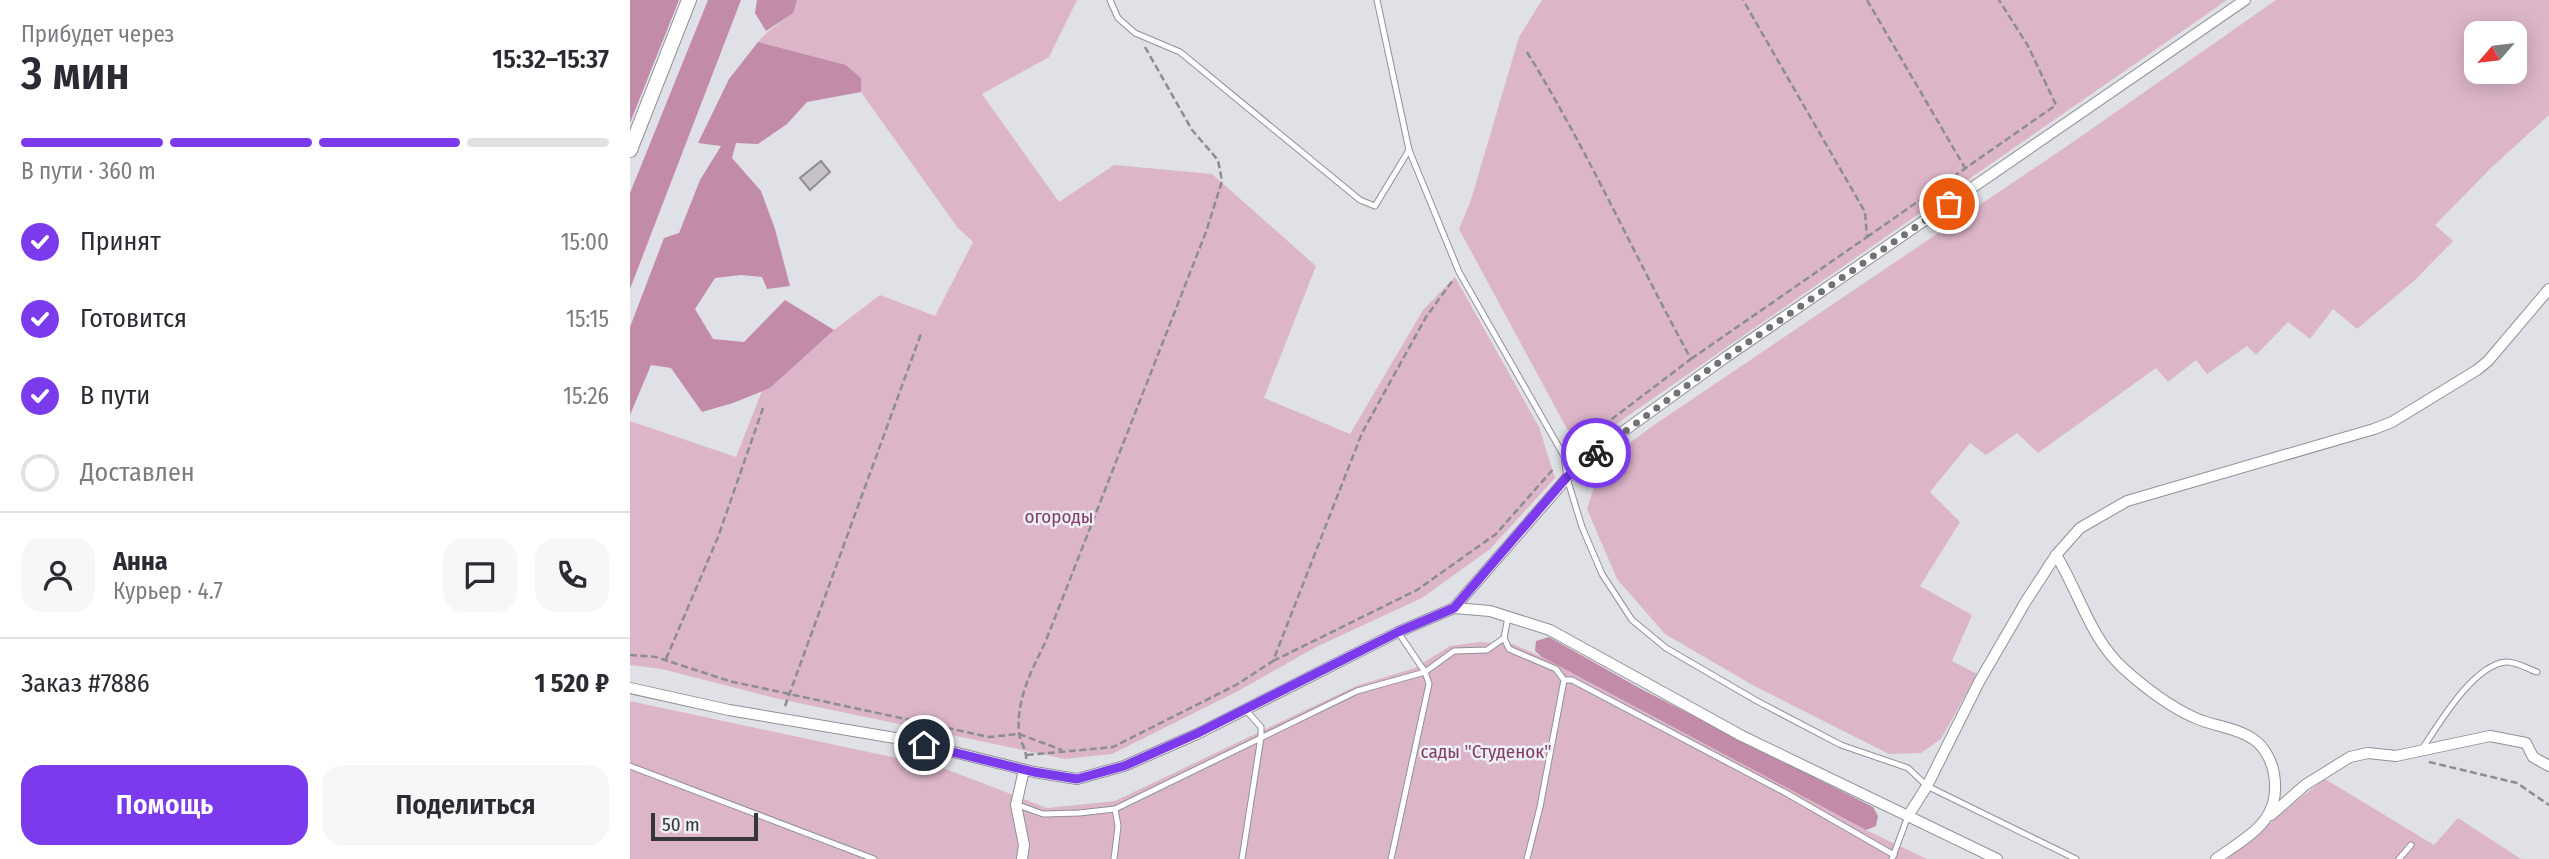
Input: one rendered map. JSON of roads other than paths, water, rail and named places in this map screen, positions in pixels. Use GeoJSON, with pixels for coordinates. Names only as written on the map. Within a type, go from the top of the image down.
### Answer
{"type":"FeatureCollection","features":[{"type":"Feature","properties":{"kind":"street"},"geometry":{"type":"LineString","coordinates":[[630,150],[689,0]]}},
{"type":"Feature","properties":{"kind":"street"},"geometry":{"type":"LineString","coordinates":[[630,688],[780,719],[901,739],[1024,770],[1077,779],[1124,766],[1398,632],[1454,608],[1566,478],[1621,433],[2245,0]]}},
{"type":"Feature","properties":{"kind":"street"},"geometry":{"type":"LineString","coordinates":[[1908,816],[1927,786],[1979,682],[2056,555],[2080,528],[2127,501],[2392,422],[2483,365],[2549,289]]}},
{"type":"Feature","properties":{"kind":"street"},"geometry":{"type":"LineString","coordinates":[[2056,555],[2070,576],[2101,643],[2120,665],[2172,706],[2194,718],[2253,739],[2265,752],[2273,764],[2276,785],[2268,818]]}},
{"type":"Feature","properties":{"kind":"street"},"geometry":{"type":"LineString","coordinates":[[1454,608],[1490,611],[1550,630],[1742,736],[1997,859]]}},
{"type":"Feature","properties":{"kind":"street"},"geometry":{"type":"LineString","coordinates":[[2216,859],[2305,785],[2350,757],[2368,752],[2396,756],[2490,736],[2526,743],[2533,757],[2549,766]]}},
{"type":"Feature","properties":{"kind":"street"},"geometry":{"type":"LineString","coordinates":[[1022,859],[1024,845],[1016,805],[1024,770]]}},
{"type":"Feature","properties":{"kind":"lane"},"geometry":{"type":"LineString","coordinates":[[1110,0],[1118,18],[1135,33],[1180,52],[1360,200],[1375,206],[1409,150]]}},
{"type":"Feature","properties":{"kind":"lane"},"geometry":{"type":"LineString","coordinates":[[1377,0],[1409,150],[1459,272],[1564,457],[1566,478],[1582,527],[1602,574],[1632,620],[1666,648],[1757,701],[1841,745],[1908,768],[1927,786],[2076,859]]}},
{"type":"Feature","properties":{"kind":"lane"},"geometry":{"type":"LineString","coordinates":[[1508,617],[1504,638],[1509,649],[1556,669],[1564,680],[1540,807],[1527,859]]}},
{"type":"Feature","properties":{"kind":"lane"},"geometry":{"type":"LineString","coordinates":[[1391,859],[1429,684],[1425,672],[1398,632]]}},
{"type":"Feature","properties":{"kind":"lane"},"geometry":{"type":"LineString","coordinates":[[1016,805],[1043,814],[1115,809],[1357,691],[1425,672],[1454,651],[1487,650],[1504,638]]}},
{"type":"Feature","properties":{"kind":"lane"},"geometry":{"type":"LineString","coordinates":[[2420,752],[2454,700],[2491,666],[2509,661],[2537,672]]}},
{"type":"Feature","properties":{"kind":"lane"},"geometry":{"type":"LineString","coordinates":[[1564,680],[1572,680],[1786,793],[1893,857],[1908,816]]}},
{"type":"Feature","properties":{"kind":"lane"},"geometry":{"type":"LineString","coordinates":[[1242,859],[1261,737],[1261,727],[1245,709]]}},
{"type":"Feature","properties":{"kind":"lane"},"geometry":{"type":"LineString","coordinates":[[630,766],[874,859]]}},
{"type":"Feature","properties":{"kind":"lane"},"geometry":{"type":"LineString","coordinates":[[1114,859],[1118,826],[1115,809]]}},
{"type":"Feature","properties":{"kind":"lane"},"geometry":{"type":"LineString","coordinates":[[2399,859],[2411,845]]}},
{"type":"Feature","properties":{"kind":"park label","name":"огороды"},"geometry":{"type":"Point","coordinates":[1059,516]}},
{"type":"Feature","properties":{"kind":"park label","name":"сады \"Студенок\""},"geometry":{"type":"Point","coordinates":[1486,751]}}]}
